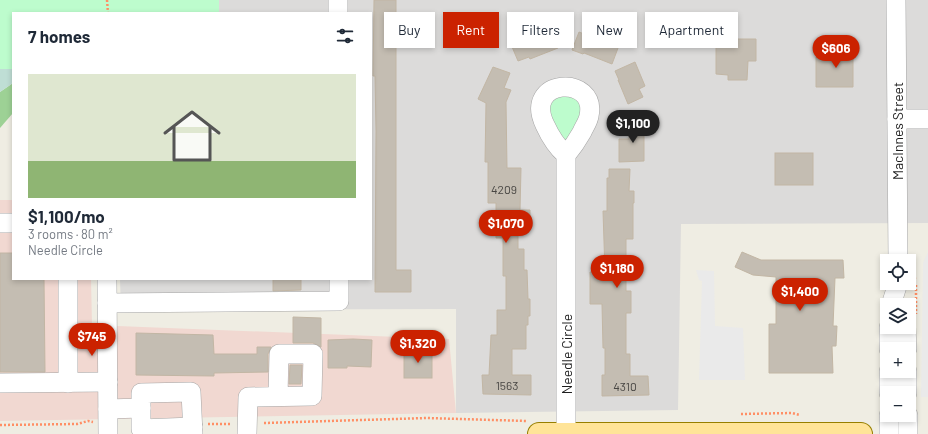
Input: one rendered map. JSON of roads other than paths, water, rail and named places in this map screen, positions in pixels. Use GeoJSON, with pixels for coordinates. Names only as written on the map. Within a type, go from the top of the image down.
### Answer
{"type":"FeatureCollection","features":[{"type":"Feature","properties":{"kind":"main road"},"geometry":{"type":"LineString","coordinates":[[536,427],[566,434],[861,434]]}},
{"type":"Feature","properties":{"kind":"street"},"geometry":{"type":"LineString","coordinates":[[338,0],[338,12]]}},
{"type":"Feature","properties":{"kind":"street","name":"MacInnes Street"},"geometry":{"type":"LineString","coordinates":[[896,0],[898,254]]}},
{"type":"Feature","properties":{"kind":"street"},"geometry":{"type":"LineString","coordinates":[[897,119],[928,119]]}},
{"type":"Feature","properties":{"kind":"street","name":"Needle Circle"},"geometry":{"type":"LineString","coordinates":[[566,155],[566,434]]}},
{"type":"Feature","properties":{"kind":"street"},"geometry":{"type":"LineString","coordinates":[[0,223],[12,223]]}},
{"type":"Feature","properties":{"kind":"street"},"geometry":{"type":"LineString","coordinates":[[68,280],[68,382]]}},
{"type":"Feature","properties":{"kind":"street"},"geometry":{"type":"LineString","coordinates":[[107,280],[108,422],[141,408]]}},
{"type":"Feature","properties":{"kind":"street"},"geometry":{"type":"LineString","coordinates":[[107,302],[338,301],[338,280]]}},
{"type":"Feature","properties":{"kind":"street"},"geometry":{"type":"LineString","coordinates":[[0,383],[108,382]]}},
{"type":"Feature","properties":{"kind":"street"},"geometry":{"type":"LineString","coordinates":[[191,392],[193,429],[140,429],[141,408],[141,393],[191,392]]}},
{"type":"Feature","properties":{"kind":"street"},"geometry":{"type":"LineString","coordinates":[[247,429],[248,397],[278,396]]}},
{"type":"Feature","properties":{"kind":"street"},"geometry":{"type":"LineString","coordinates":[[889,422],[889,434]]}},
{"type":"Feature","properties":{"kind":"street"},"geometry":{"type":"LineString","coordinates":[[908,422],[908,434]]}}]}
